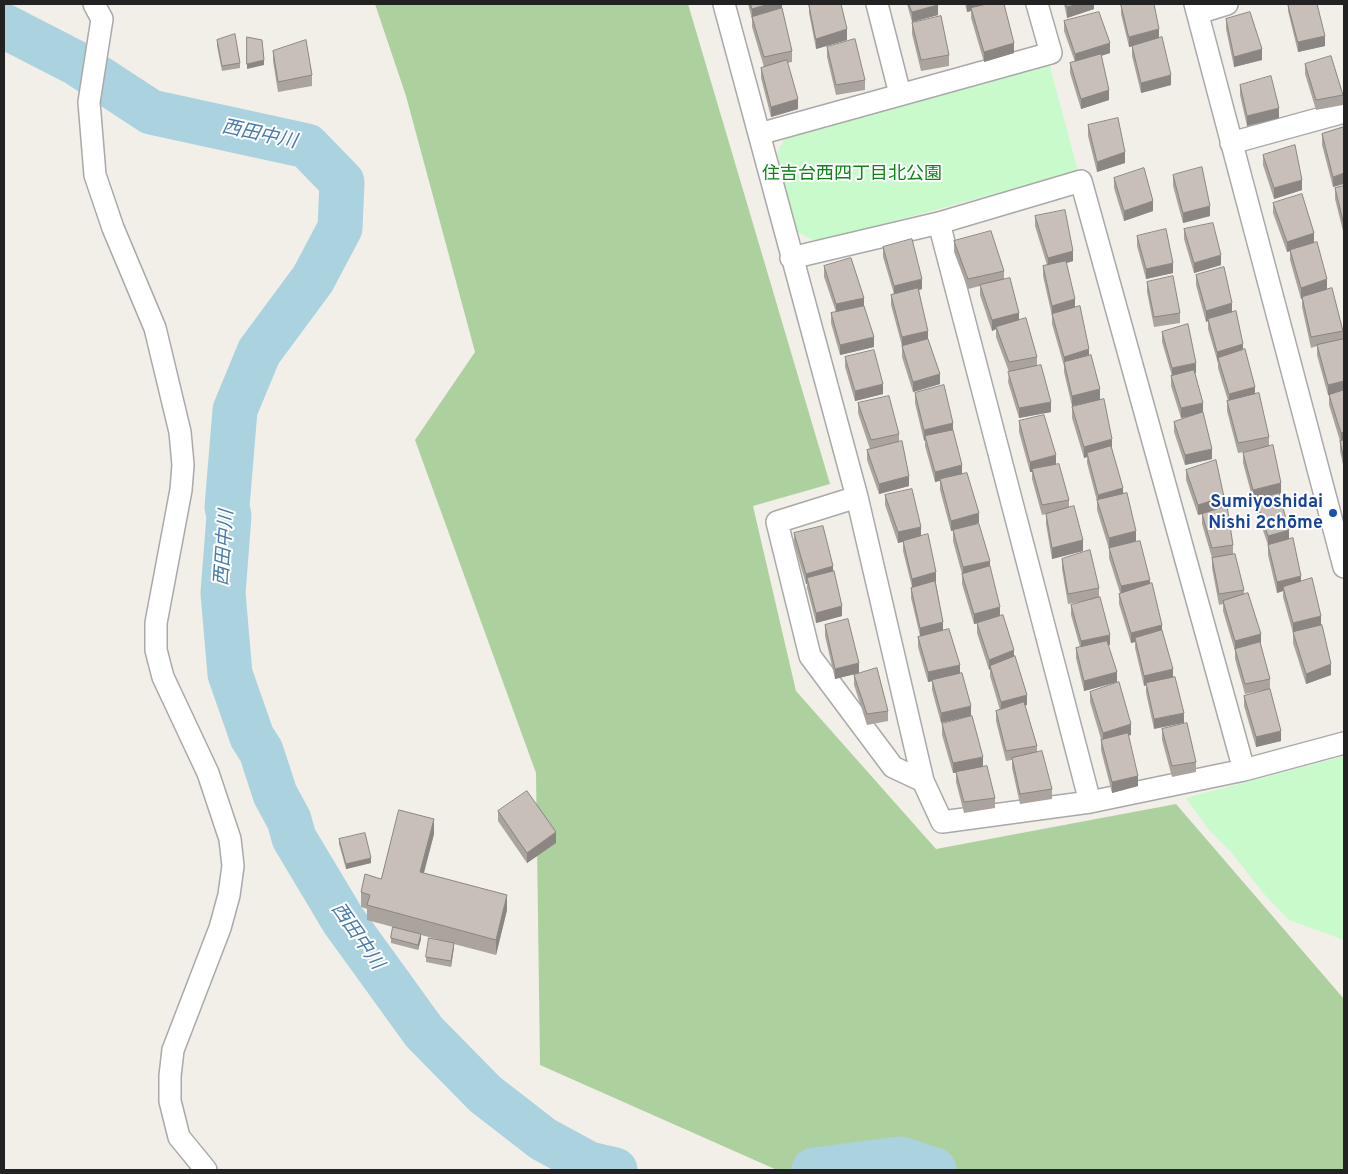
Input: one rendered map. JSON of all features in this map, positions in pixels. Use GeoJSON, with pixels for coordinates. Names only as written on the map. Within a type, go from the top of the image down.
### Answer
{"type":"FeatureCollection","features":[{"type":"Feature","properties":{"kind":"street"},"geometry":{"type":"LineString","coordinates":[[94,4],[102,18],[89,102],[95,175],[113,228],[155,328],[180,432],[183,465],[181,490],[156,624],[156,650],[163,677],[208,773],[230,839],[233,866],[229,895],[220,928],[173,1050],[170,1076],[170,1101],[180,1137],[206,1170]]}},
{"type":"Feature","properties":{"kind":"street"},"geometry":{"type":"LineString","coordinates":[[724,4],[857,497],[923,781],[942,822],[1090,802],[1244,770],[1344,743]]}},
{"type":"Feature","properties":{"kind":"street"},"geometry":{"type":"LineString","coordinates":[[877,4],[900,94]]}},
{"type":"Feature","properties":{"kind":"street"},"geometry":{"type":"LineString","coordinates":[[759,134],[1051,53],[1037,4]]}},
{"type":"Feature","properties":{"kind":"street"},"geometry":{"type":"LineString","coordinates":[[1227,4],[1197,8],[1344,567]]}},
{"type":"Feature","properties":{"kind":"street"},"geometry":{"type":"LineString","coordinates":[[1231,143],[1344,112]]}},
{"type":"Feature","properties":{"kind":"street"},"geometry":{"type":"LineString","coordinates":[[791,258],[940,223],[1081,181],[1244,770]]}},
{"type":"Feature","properties":{"kind":"street"},"geometry":{"type":"LineString","coordinates":[[940,223],[1090,802]]}},
{"type":"Feature","properties":{"kind":"street"},"geometry":{"type":"LineString","coordinates":[[857,497],[777,522],[810,656],[892,767],[923,781]]}},
{"type":"Feature","properties":{"kind":"green space"},"geometry":{"type":"Polygon","coordinates":[[[375,4],[688,4],[830,484],[753,506],[796,691],[936,849],[1176,804],[1344,999],[1344,1170],[777,1170],[540,1065],[536,773],[415,440],[475,352],[406,96],[375,4]]]}},
{"type":"Feature","properties":{"kind":"green space","name":"住吉台西四丁目北公園"},"geometry":{"type":"Polygon","coordinates":[[[1049,63],[1078,171],[817,242],[797,232],[777,153],[787,134],[1049,63]]]}},
{"type":"Feature","properties":{"kind":"green space"},"geometry":{"type":"Polygon","coordinates":[[[1344,756],[1344,940],[1289,920],[1265,895],[1230,851],[1209,830],[1186,798],[1344,756]]]}},
{"type":"Feature","properties":{"kind":"building"},"geometry":{"type":"Polygon","coordinates":[[[751,4],[769,4],[752,9],[751,4]]]}},
{"type":"Feature","properties":{"kind":"building"},"geometry":{"type":"Polygon","coordinates":[[[809,4],[841,4],[847,29],[816,39],[809,4]]]}},
{"type":"Feature","properties":{"kind":"building"},"geometry":{"type":"Polygon","coordinates":[[[909,4],[938,4],[938,5],[912,12],[909,4]]]}},
{"type":"Feature","properties":{"kind":"building"},"geometry":{"type":"Polygon","coordinates":[[[987,4],[1004,4],[1014,43],[984,52],[971,8],[987,4]]]}},
{"type":"Feature","properties":{"kind":"building"},"geometry":{"type":"Polygon","coordinates":[[[1066,4],[1079,4],[1067,7],[1066,4]]]}},
{"type":"Feature","properties":{"kind":"building"},"geometry":{"type":"Polygon","coordinates":[[[1121,4],[1154,4],[1159,29],[1129,37],[1121,4]]]}},
{"type":"Feature","properties":{"kind":"building"},"geometry":{"type":"Polygon","coordinates":[[[1288,4],[1317,4],[1325,36],[1298,42],[1288,4]]]}},
{"type":"Feature","properties":{"kind":"building"},"geometry":{"type":"Polygon","coordinates":[[[782,8],[792,51],[764,57],[752,17],[782,8]]]}},
{"type":"Feature","properties":{"kind":"building"},"geometry":{"type":"Polygon","coordinates":[[[1099,12],[1110,43],[1075,54],[1064,21],[1099,12]]]}},
{"type":"Feature","properties":{"kind":"building"},"geometry":{"type":"Polygon","coordinates":[[[1250,12],[1262,49],[1234,57],[1226,19],[1250,12]]]}},
{"type":"Feature","properties":{"kind":"building"},"geometry":{"type":"Polygon","coordinates":[[[941,16],[949,55],[921,60],[912,23],[941,16]]]}},
{"type":"Feature","properties":{"kind":"building"},"geometry":{"type":"Polygon","coordinates":[[[235,34],[240,63],[222,66],[217,40],[235,34]]]}},
{"type":"Feature","properties":{"kind":"building"},"geometry":{"type":"Polygon","coordinates":[[[247,37],[262,40],[264,60],[247,64],[247,37]]]}},
{"type":"Feature","properties":{"kind":"building"},"geometry":{"type":"Polygon","coordinates":[[[1162,37],[1171,75],[1141,83],[1132,46],[1162,37]]]}},
{"type":"Feature","properties":{"kind":"building"},"geometry":{"type":"Polygon","coordinates":[[[855,39],[865,80],[836,85],[827,47],[855,39]]]}},
{"type":"Feature","properties":{"kind":"building"},"geometry":{"type":"Polygon","coordinates":[[[306,40],[312,75],[278,82],[273,51],[306,40]]]}},
{"type":"Feature","properties":{"kind":"building"},"geometry":{"type":"Polygon","coordinates":[[[1101,54],[1109,90],[1081,99],[1070,63],[1101,54]]]}},
{"type":"Feature","properties":{"kind":"building"},"geometry":{"type":"Polygon","coordinates":[[[1331,56],[1343,95],[1316,100],[1305,64],[1331,56]]]}},
{"type":"Feature","properties":{"kind":"building"},"geometry":{"type":"Polygon","coordinates":[[[787,60],[798,99],[771,107],[761,68],[787,60]]]}},
{"type":"Feature","properties":{"kind":"building"},"geometry":{"type":"Polygon","coordinates":[[[1271,76],[1279,108],[1247,116],[1240,85],[1271,76]]]}},
{"type":"Feature","properties":{"kind":"building"},"geometry":{"type":"Polygon","coordinates":[[[1118,118],[1125,152],[1097,162],[1088,125],[1118,118]]]}},
{"type":"Feature","properties":{"kind":"building"},"geometry":{"type":"Polygon","coordinates":[[[1344,127],[1344,173],[1333,177],[1322,134],[1344,127]]]}},
{"type":"Feature","properties":{"kind":"building"},"geometry":{"type":"Polygon","coordinates":[[[1295,145],[1302,180],[1274,188],[1263,155],[1295,145]]]}},
{"type":"Feature","properties":{"kind":"building"},"geometry":{"type":"Polygon","coordinates":[[[1202,167],[1210,206],[1183,213],[1173,175],[1202,167]]]}},
{"type":"Feature","properties":{"kind":"building"},"geometry":{"type":"Polygon","coordinates":[[[1144,168],[1153,201],[1124,211],[1114,178],[1144,168]]]}},
{"type":"Feature","properties":{"kind":"building"},"geometry":{"type":"Polygon","coordinates":[[[1344,186],[1344,225],[1335,188],[1344,186]]]}},
{"type":"Feature","properties":{"kind":"building"},"geometry":{"type":"Polygon","coordinates":[[[1302,194],[1314,233],[1287,242],[1273,203],[1302,194]]]}},
{"type":"Feature","properties":{"kind":"building"},"geometry":{"type":"Polygon","coordinates":[[[1065,210],[1073,251],[1048,258],[1035,216],[1065,210]]]}},
{"type":"Feature","properties":{"kind":"building"},"geometry":{"type":"Polygon","coordinates":[[[1213,223],[1221,255],[1194,263],[1184,229],[1213,223]]]}},
{"type":"Feature","properties":{"kind":"building"},"geometry":{"type":"Polygon","coordinates":[[[1166,229],[1173,263],[1146,269],[1137,236],[1166,229]]]}},
{"type":"Feature","properties":{"kind":"building"},"geometry":{"type":"Polygon","coordinates":[[[991,231],[1004,271],[968,279],[954,241],[991,231]]]}},
{"type":"Feature","properties":{"kind":"building"},"geometry":{"type":"Polygon","coordinates":[[[912,239],[922,279],[894,286],[883,247],[912,239]]]}},
{"type":"Feature","properties":{"kind":"building"},"geometry":{"type":"Polygon","coordinates":[[[1317,242],[1327,279],[1301,288],[1290,250],[1317,242]]]}},
{"type":"Feature","properties":{"kind":"building"},"geometry":{"type":"Polygon","coordinates":[[[851,258],[864,298],[836,304],[824,266],[851,258]]]}},
{"type":"Feature","properties":{"kind":"building"},"geometry":{"type":"Polygon","coordinates":[[[1066,261],[1075,299],[1052,306],[1043,266],[1066,261]]]}},
{"type":"Feature","properties":{"kind":"building"},"geometry":{"type":"Polygon","coordinates":[[[1224,267],[1232,303],[1206,311],[1196,275],[1224,267]]]}},
{"type":"Feature","properties":{"kind":"building"},"geometry":{"type":"Polygon","coordinates":[[[1173,276],[1180,313],[1154,317],[1147,282],[1173,276]]]}},
{"type":"Feature","properties":{"kind":"building"},"geometry":{"type":"Polygon","coordinates":[[[1010,278],[1019,313],[992,320],[980,285],[1010,278]]]}},
{"type":"Feature","properties":{"kind":"building"},"geometry":{"type":"Polygon","coordinates":[[[918,288],[928,331],[902,337],[891,295],[918,288]]]}},
{"type":"Feature","properties":{"kind":"building"},"geometry":{"type":"Polygon","coordinates":[[[1332,288],[1343,331],[1311,337],[1302,297],[1332,288]]]}},
{"type":"Feature","properties":{"kind":"building"},"geometry":{"type":"Polygon","coordinates":[[[864,306],[874,337],[840,345],[831,313],[864,306]]]}},
{"type":"Feature","properties":{"kind":"building"},"geometry":{"type":"Polygon","coordinates":[[[1080,306],[1089,349],[1064,357],[1052,314],[1080,306]]]}},
{"type":"Feature","properties":{"kind":"building"},"geometry":{"type":"Polygon","coordinates":[[[1236,311],[1243,344],[1217,352],[1208,319],[1236,311]]]}},
{"type":"Feature","properties":{"kind":"building"},"geometry":{"type":"Polygon","coordinates":[[[1026,318],[1037,357],[1009,362],[996,327],[1026,318]]]}},
{"type":"Feature","properties":{"kind":"building"},"geometry":{"type":"Polygon","coordinates":[[[1188,324],[1196,363],[1172,368],[1162,332],[1188,324]]]}},
{"type":"Feature","properties":{"kind":"building"},"geometry":{"type":"Polygon","coordinates":[[[928,339],[940,374],[913,382],[902,346],[928,339]]]}},
{"type":"Feature","properties":{"kind":"building"},"geometry":{"type":"Polygon","coordinates":[[[1344,339],[1344,381],[1328,385],[1317,345],[1344,339]]]}},
{"type":"Feature","properties":{"kind":"building"},"geometry":{"type":"Polygon","coordinates":[[[1245,349],[1255,387],[1229,394],[1218,358],[1245,349]]]}},
{"type":"Feature","properties":{"kind":"building"},"geometry":{"type":"Polygon","coordinates":[[[874,350],[883,384],[855,391],[845,357],[874,350]]]}},
{"type":"Feature","properties":{"kind":"building"},"geometry":{"type":"Polygon","coordinates":[[[1091,355],[1100,389],[1072,396],[1064,362],[1091,355]]]}},
{"type":"Feature","properties":{"kind":"building"},"geometry":{"type":"Polygon","coordinates":[[[1041,365],[1051,402],[1019,408],[1008,372],[1041,365]]]}},
{"type":"Feature","properties":{"kind":"building"},"geometry":{"type":"Polygon","coordinates":[[[1194,370],[1203,403],[1181,408],[1171,376],[1194,370]]]}},
{"type":"Feature","properties":{"kind":"building"},"geometry":{"type":"Polygon","coordinates":[[[944,385],[953,423],[924,430],[915,393],[944,385]]]}},
{"type":"Feature","properties":{"kind":"building"},"geometry":{"type":"Polygon","coordinates":[[[1344,390],[1344,432],[1341,433],[1329,395],[1344,390]]]}},
{"type":"Feature","properties":{"kind":"building"},"geometry":{"type":"Polygon","coordinates":[[[1259,393],[1269,437],[1238,443],[1227,401],[1259,393]]]}},
{"type":"Feature","properties":{"kind":"building"},"geometry":{"type":"Polygon","coordinates":[[[889,396],[899,434],[871,440],[858,403],[889,396]]]}},
{"type":"Feature","properties":{"kind":"building"},"geometry":{"type":"Polygon","coordinates":[[[1104,399],[1112,439],[1084,447],[1072,407],[1104,399]]]}},
{"type":"Feature","properties":{"kind":"building"},"geometry":{"type":"Polygon","coordinates":[[[1203,412],[1212,449],[1185,455],[1174,422],[1203,412]]]}},
{"type":"Feature","properties":{"kind":"building"},"geometry":{"type":"Polygon","coordinates":[[[1044,415],[1056,455],[1030,462],[1019,421],[1044,415]]]}},
{"type":"Feature","properties":{"kind":"building"},"geometry":{"type":"Polygon","coordinates":[[[953,430],[962,465],[935,472],[925,436],[953,430]]]}},
{"type":"Feature","properties":{"kind":"building"},"geometry":{"type":"Polygon","coordinates":[[[1344,440],[1344,460],[1340,441],[1344,440]]]}},
{"type":"Feature","properties":{"kind":"building"},"geometry":{"type":"Polygon","coordinates":[[[902,441],[909,476],[879,484],[867,450],[902,441]]]}},
{"type":"Feature","properties":{"kind":"building"},"geometry":{"type":"Polygon","coordinates":[[[1273,445],[1281,483],[1253,490],[1243,453],[1273,445]]]}},
{"type":"Feature","properties":{"kind":"building"},"geometry":{"type":"Polygon","coordinates":[[[1111,446],[1123,488],[1098,495],[1087,453],[1111,446]]]}},
{"type":"Feature","properties":{"kind":"building"},"geometry":{"type":"Polygon","coordinates":[[[1216,460],[1224,497],[1198,505],[1186,470],[1216,460]]]}},
{"type":"Feature","properties":{"kind":"building"},"geometry":{"type":"Polygon","coordinates":[[[1059,464],[1069,500],[1042,505],[1032,469],[1059,464]]]}},
{"type":"Feature","properties":{"kind":"building"},"geometry":{"type":"Polygon","coordinates":[[[967,473],[979,513],[951,521],[940,479],[967,473]]]}},
{"type":"Feature","properties":{"kind":"building"},"geometry":{"type":"Polygon","coordinates":[[[912,489],[921,527],[898,532],[885,495],[912,489]]]}},
{"type":"Feature","properties":{"kind":"building"},"geometry":{"type":"Polygon","coordinates":[[[1127,493],[1136,531],[1109,538],[1097,500],[1127,493]]]}},
{"type":"Feature","properties":{"kind":"building"},"geometry":{"type":"Polygon","coordinates":[[[1279,493],[1289,530],[1268,536],[1256,500],[1279,493]]]}},
{"type":"Feature","properties":{"kind":"building"},"geometry":{"type":"Polygon","coordinates":[[[1074,506],[1083,540],[1052,548],[1046,514],[1074,506]]]}},
{"type":"Feature","properties":{"kind":"building"},"geometry":{"type":"Polygon","coordinates":[[[1227,506],[1233,545],[1212,548],[1202,514],[1227,506]]]}},
{"type":"Feature","properties":{"kind":"building"},"geometry":{"type":"Polygon","coordinates":[[[979,524],[990,561],[963,567],[953,530],[979,524]]]}},
{"type":"Feature","properties":{"kind":"building"},"geometry":{"type":"Polygon","coordinates":[[[823,526],[833,566],[806,574],[794,533],[823,526]]]}},
{"type":"Feature","properties":{"kind":"building"},"geometry":{"type":"Polygon","coordinates":[[[928,534],[936,572],[912,579],[903,541],[928,534]]]}},
{"type":"Feature","properties":{"kind":"building"},"geometry":{"type":"Polygon","coordinates":[[[1293,538],[1301,576],[1277,582],[1268,545],[1293,538]]]}},
{"type":"Feature","properties":{"kind":"building"},"geometry":{"type":"Polygon","coordinates":[[[1140,541],[1150,580],[1121,586],[1109,548],[1140,541]]]}},
{"type":"Feature","properties":{"kind":"building"},"geometry":{"type":"Polygon","coordinates":[[[1090,550],[1099,588],[1068,594],[1062,559],[1090,550]]]}},
{"type":"Feature","properties":{"kind":"building"},"geometry":{"type":"Polygon","coordinates":[[[1235,554],[1244,590],[1219,594],[1212,558],[1235,554]]]}},
{"type":"Feature","properties":{"kind":"building"},"geometry":{"type":"Polygon","coordinates":[[[990,566],[1000,607],[974,614],[962,574],[990,566]]]}},
{"type":"Feature","properties":{"kind":"building"},"geometry":{"type":"Polygon","coordinates":[[[834,571],[842,606],[816,613],[807,578],[834,571]]]}},
{"type":"Feature","properties":{"kind":"building"},"geometry":{"type":"Polygon","coordinates":[[[1312,578],[1321,616],[1293,623],[1283,587],[1312,578]]]}},
{"type":"Feature","properties":{"kind":"building"},"geometry":{"type":"Polygon","coordinates":[[[935,581],[943,622],[920,628],[911,588],[935,581]]]}},
{"type":"Feature","properties":{"kind":"building"},"geometry":{"type":"Polygon","coordinates":[[[1152,583],[1162,625],[1131,633],[1119,594],[1152,583]]]}},
{"type":"Feature","properties":{"kind":"building"},"geometry":{"type":"Polygon","coordinates":[[[1248,593],[1261,634],[1235,641],[1223,601],[1248,593]]]}},
{"type":"Feature","properties":{"kind":"building"},"geometry":{"type":"Polygon","coordinates":[[[1100,597],[1110,635],[1081,641],[1071,605],[1100,597]]]}},
{"type":"Feature","properties":{"kind":"building"},"geometry":{"type":"Polygon","coordinates":[[[1003,615],[1014,650],[989,660],[977,623],[1003,615]]]}},
{"type":"Feature","properties":{"kind":"building"},"geometry":{"type":"Polygon","coordinates":[[[848,619],[859,663],[835,669],[825,625],[848,619]]]}},
{"type":"Feature","properties":{"kind":"building"},"geometry":{"type":"Polygon","coordinates":[[[1322,625],[1331,664],[1306,674],[1293,632],[1322,625]]]}},
{"type":"Feature","properties":{"kind":"building"},"geometry":{"type":"Polygon","coordinates":[[[949,629],[960,665],[928,672],[918,637],[949,629]]]}},
{"type":"Feature","properties":{"kind":"building"},"geometry":{"type":"Polygon","coordinates":[[[1162,630],[1173,669],[1144,676],[1135,638],[1162,630]]]}},
{"type":"Feature","properties":{"kind":"building"},"geometry":{"type":"Polygon","coordinates":[[[1107,641],[1117,672],[1084,681],[1076,648],[1107,641]]]}},
{"type":"Feature","properties":{"kind":"building"},"geometry":{"type":"Polygon","coordinates":[[[1260,642],[1270,679],[1245,684],[1235,649],[1260,642]]]}},
{"type":"Feature","properties":{"kind":"building"},"geometry":{"type":"Polygon","coordinates":[[[1015,656],[1027,695],[1001,702],[990,666],[1015,656]]]}},
{"type":"Feature","properties":{"kind":"building"},"geometry":{"type":"Polygon","coordinates":[[[877,668],[888,711],[867,714],[854,675],[877,668]]]}},
{"type":"Feature","properties":{"kind":"building"},"geometry":{"type":"Polygon","coordinates":[[[962,673],[971,706],[941,713],[932,680],[962,673]]]}},
{"type":"Feature","properties":{"kind":"building"},"geometry":{"type":"Polygon","coordinates":[[[1175,677],[1184,713],[1154,719],[1146,683],[1175,677]]]}},
{"type":"Feature","properties":{"kind":"building"},"geometry":{"type":"Polygon","coordinates":[[[1119,682],[1131,724],[1103,733],[1090,692],[1119,682]]]}},
{"type":"Feature","properties":{"kind":"building"},"geometry":{"type":"Polygon","coordinates":[[[1270,689],[1281,731],[1256,737],[1244,696],[1270,689]]]}},
{"type":"Feature","properties":{"kind":"building"},"geometry":{"type":"Polygon","coordinates":[[[1024,702],[1037,746],[1006,751],[996,711],[1024,702]]]}},
{"type":"Feature","properties":{"kind":"building"},"geometry":{"type":"Polygon","coordinates":[[[972,716],[983,757],[953,763],[942,724],[972,716]]]}},
{"type":"Feature","properties":{"kind":"building"},"geometry":{"type":"Polygon","coordinates":[[[1187,723],[1196,762],[1172,766],[1162,729],[1187,723]]]}},
{"type":"Feature","properties":{"kind":"building"},"geometry":{"type":"Polygon","coordinates":[[[1128,733],[1138,776],[1112,782],[1101,740],[1128,733]]]}},
{"type":"Feature","properties":{"kind":"building"},"geometry":{"type":"Polygon","coordinates":[[[1042,751],[1052,789],[1020,794],[1012,758],[1042,751]]]}},
{"type":"Feature","properties":{"kind":"building"},"geometry":{"type":"Polygon","coordinates":[[[987,766],[995,798],[964,802],[956,772],[987,766]]]}},
{"type":"Feature","properties":{"kind":"building"},"geometry":{"type":"Polygon","coordinates":[[[527,791],[556,832],[527,853],[498,811],[527,791]]]}},
{"type":"Feature","properties":{"kind":"building"},"geometry":{"type":"Polygon","coordinates":[[[399,810],[434,819],[420,872],[507,895],[496,940],[367,905],[370,895],[361,892],[365,874],[381,879],[399,810]]]}},
{"type":"Feature","properties":{"kind":"building"},"geometry":{"type":"Polygon","coordinates":[[[365,833],[371,858],[346,864],[339,839],[365,833]]]}},
{"type":"Feature","properties":{"kind":"building"},"geometry":{"type":"Polygon","coordinates":[[[393,927],[421,934],[418,945],[391,938],[393,927]]]}},
{"type":"Feature","properties":{"kind":"building"},"geometry":{"type":"Polygon","coordinates":[[[429,938],[454,943],[451,961],[426,957],[429,938]]]}},
{"type":"Feature","properties":{"kind":"waterway","name":"西田中川"},"geometry":{"type":"LineString","coordinates":[[4,26],[76,63],[151,112],[307,146],[342,182],[340,228],[313,279],[259,352],[235,410],[227,507],[229,516],[223,593],[230,674],[252,737],[261,751],[275,794],[289,820],[294,838],[343,920],[424,1032],[485,1094],[543,1139],[589,1164],[615,1170]]}},
{"type":"Feature","properties":{"kind":"waterway","name":"西田中川"},"geometry":{"type":"LineString","coordinates":[[814,1170],[900,1159],[934,1170]]}},
{"type":"Feature","properties":{"kind":"place","name":"Sumiyoshidai Nishi 2chōme"},"geometry":{"type":"Point","coordinates":[1333,513]}}]}
